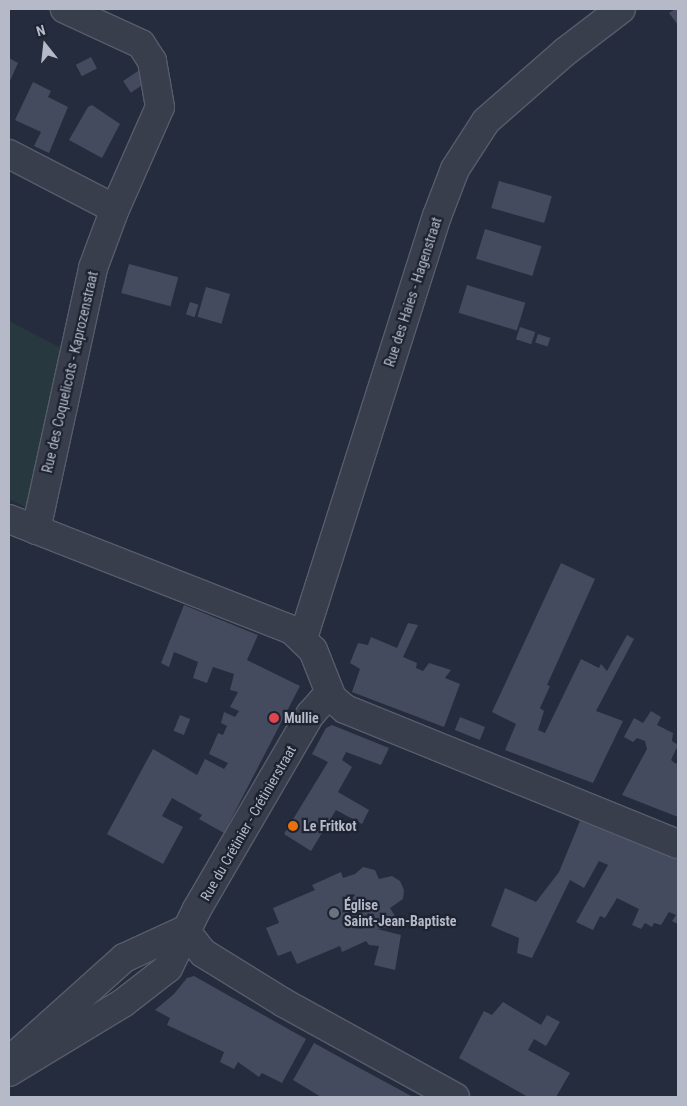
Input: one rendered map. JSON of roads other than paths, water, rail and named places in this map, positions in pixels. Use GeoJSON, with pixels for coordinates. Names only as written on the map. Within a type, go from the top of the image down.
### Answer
{"type":"FeatureCollection","features":[{"type":"Feature","properties":{"kind":"street","name":"Rue des Coquelicots - Kaprozenstraat"},"geometry":{"type":"LineString","coordinates":[[36,530],[84,301],[115,209],[160,107],[152,61],[141,44],[65,9]]}},
{"type":"Feature","properties":{"kind":"street","name":"Rue des Haies - Hagenstraat"},"geometry":{"type":"LineString","coordinates":[[302,638],[437,216],[455,170],[486,121],[566,51],[621,9]]}},
{"type":"Feature","properties":{"kind":"street"},"geometry":{"type":"LineString","coordinates":[[9,154],[115,209]]}},
{"type":"Feature","properties":{"kind":"street"},"geometry":{"type":"LineString","coordinates":[[9,519],[281,626],[302,638],[316,656],[335,702],[353,713],[678,844]]}},
{"type":"Feature","properties":{"kind":"street","name":"Rue du Crétinier - Crétinierstraat"},"geometry":{"type":"LineString","coordinates":[[9,1072],[123,1003],[168,968],[186,930],[310,715],[330,692]]}},
{"type":"Feature","properties":{"kind":"street"},"geometry":{"type":"LineString","coordinates":[[9,1061],[124,958],[186,930],[203,953],[259,988],[455,1097]]}},
{"type":"Feature","properties":{"kind":"place","name":"Mullie"},"geometry":{"type":"Point","coordinates":[274,718]}},
{"type":"Feature","properties":{"kind":"place","name":"Le Fritkot"},"geometry":{"type":"Point","coordinates":[293,826]}},
{"type":"Feature","properties":{"kind":"place","name":"Église Saint-Jean-Baptiste"},"geometry":{"type":"Point","coordinates":[334,913]}}]}
